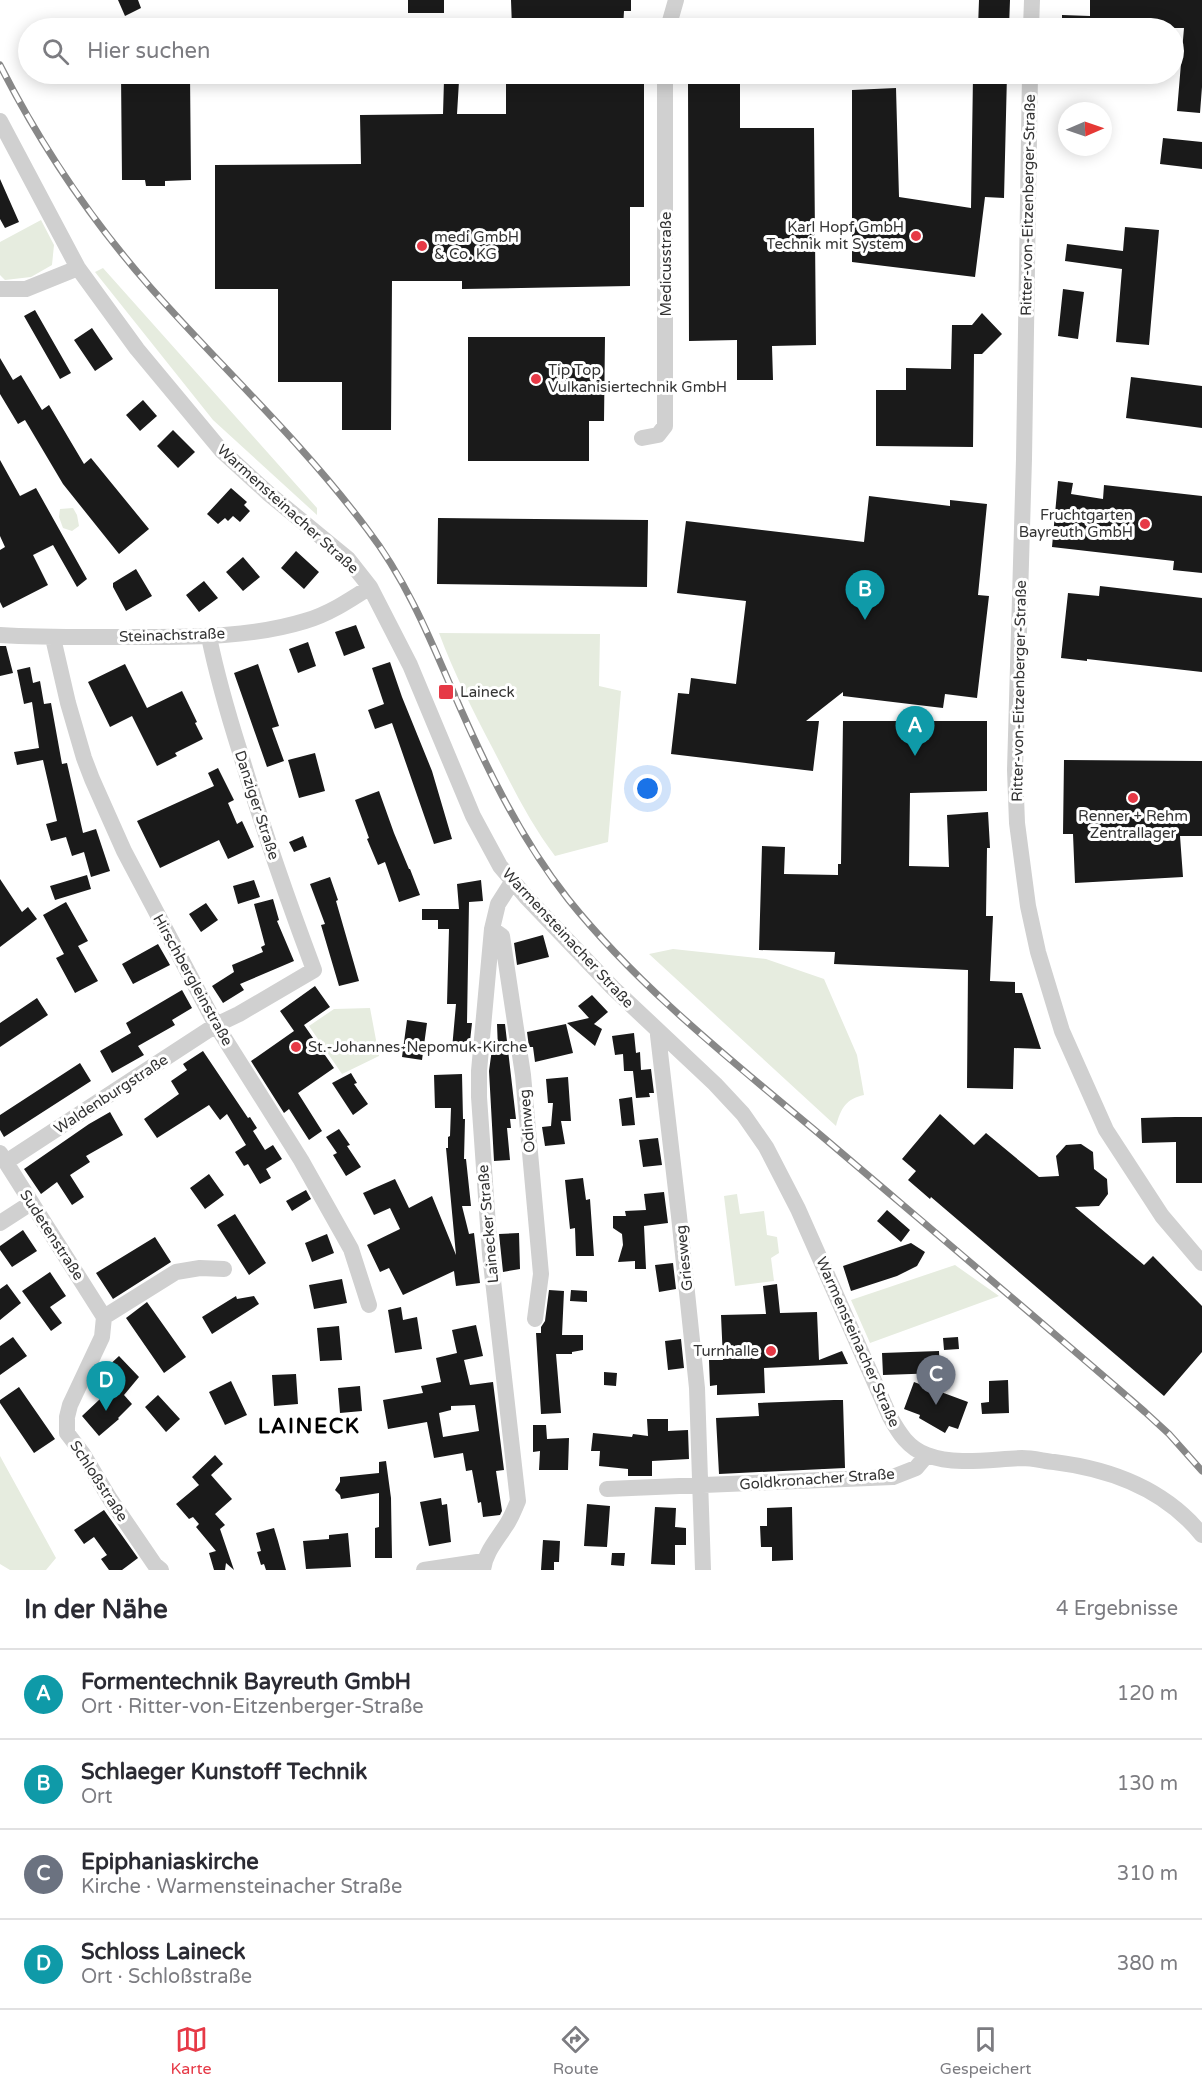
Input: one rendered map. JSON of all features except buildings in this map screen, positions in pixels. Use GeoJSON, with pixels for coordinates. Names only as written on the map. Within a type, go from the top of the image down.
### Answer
{"type":"FeatureCollection","features":[{"type":"Feature","properties":{"kind":"street"},"geometry":{"type":"LineString","coordinates":[[671,18],[676,0]]}},
{"type":"Feature","properties":{"kind":"street"},"geometry":{"type":"LineString","coordinates":[[1031,18],[1032,0]]}},
{"type":"Feature","properties":{"kind":"street","name":"Medicusstraße"},"geometry":{"type":"LineString","coordinates":[[642,438],[658,435],[665,426],[665,84]]}},
{"type":"Feature","properties":{"kind":"street","name":"Ritter-von-Eitzenberger-Straße"},"geometry":{"type":"LineString","coordinates":[[1030,84],[1024,450],[1015,770],[1017,823],[1028,906],[1038,952],[1062,1031],[1106,1130],[1162,1216],[1202,1263]]}},
{"type":"Feature","properties":{"kind":"street","name":"Warmensteinacher Straße"},"geometry":{"type":"LineString","coordinates":[[0,121],[78,268],[137,349],[221,450],[269,494],[348,559],[370,587],[410,665],[473,816],[491,851],[512,882],[613,988],[715,1084],[742,1114],[766,1147],[798,1209],[890,1417],[902,1438],[927,1455],[954,1460],[1026,1458],[1082,1465],[1118,1476],[1148,1489],[1172,1505],[1202,1535]]}},
{"type":"Feature","properties":{"kind":"street"},"geometry":{"type":"LineString","coordinates":[[0,289],[26,289],[78,268]]}},
{"type":"Feature","properties":{"kind":"street","name":"Steinachstraße"},"geometry":{"type":"LineString","coordinates":[[0,635],[53,638],[209,636],[284,627],[308,620],[339,606],[370,587]]}},
{"type":"Feature","properties":{"kind":"street","name":"Danziger Straße"},"geometry":{"type":"LineString","coordinates":[[209,636],[216,671],[249,784],[286,896],[314,970]]}},
{"type":"Feature","properties":{"kind":"street","name":"Hirschbergleinstraße"},"geometry":{"type":"LineString","coordinates":[[53,638],[68,703],[92,779],[124,850],[216,1025],[301,1160],[351,1249],[369,1305]]}},
{"type":"Feature","properties":{"kind":"street","name":"Lainecker Straße"},"geometry":{"type":"LineString","coordinates":[[484,1566],[494,1543],[507,1526],[518,1501],[491,1264],[479,1108],[479,1071],[492,929],[498,904],[512,882]]}},
{"type":"Feature","properties":{"kind":"street","name":"Odinweg"},"geometry":{"type":"LineString","coordinates":[[492,929],[502,936],[523,1075],[541,1275],[534,1319]]}},
{"type":"Feature","properties":{"kind":"street","name":"Waldenburgstraße"},"geometry":{"type":"LineString","coordinates":[[3,1158],[216,1025],[314,970]]}},
{"type":"Feature","properties":{"kind":"street","name":"Griesweg"},"geometry":{"type":"LineString","coordinates":[[659,1032],[697,1388],[700,1486]]}},
{"type":"Feature","properties":{"kind":"street","name":"Sudetenstraße"},"geometry":{"type":"LineString","coordinates":[[3,1158],[104,1317]]}},
{"type":"Feature","properties":{"kind":"street"},"geometry":{"type":"LineString","coordinates":[[0,1223],[31,1203]]}},
{"type":"Feature","properties":{"kind":"street"},"geometry":{"type":"LineString","coordinates":[[104,1317],[176,1272],[200,1268],[224,1269]]}},
{"type":"Feature","properties":{"kind":"street","name":"Schloßstraße"},"geometry":{"type":"LineString","coordinates":[[104,1317],[102,1336],[70,1405],[67,1433],[83,1454],[110,1500],[155,1565],[161,1570]]}},
{"type":"Feature","properties":{"kind":"street","name":"Goldkronacher Straße"},"geometry":{"type":"LineString","coordinates":[[607,1489],[893,1477],[916,1468],[927,1455]]}},
{"type":"Feature","properties":{"kind":"street"},"geometry":{"type":"LineString","coordinates":[[700,1486],[703,1570]]}},
{"type":"Feature","properties":{"kind":"street"},"geometry":{"type":"LineString","coordinates":[[424,1570],[484,1566]]}},
{"type":"Feature","properties":{"kind":"shaded area"},"geometry":{"type":"Polygon","coordinates":[[[41,220],[54,245],[52,265],[31,277],[5,280],[0,275],[0,242],[41,220]]]}},
{"type":"Feature","properties":{"kind":"shaded area"},"geometry":{"type":"Polygon","coordinates":[[[103,268],[317,508],[317,515],[213,420],[95,272],[103,268]]]}},
{"type":"Feature","properties":{"kind":"shaded area"},"geometry":{"type":"Polygon","coordinates":[[[73,508],[79,526],[72,531],[63,528],[59,517],[60,509],[73,508]]]}},
{"type":"Feature","properties":{"kind":"shaded area"},"geometry":{"type":"Polygon","coordinates":[[[439,633],[600,634],[599,686],[621,691],[608,842],[555,856],[529,817],[507,777],[464,692],[439,633]]]}},
{"type":"Feature","properties":{"kind":"shaded area"},"geometry":{"type":"Polygon","coordinates":[[[673,949],[766,959],[824,979],[857,1055],[864,1095],[845,1105],[836,1126],[649,954],[673,949]]]}},
{"type":"Feature","properties":{"kind":"shaded area"},"geometry":{"type":"Polygon","coordinates":[[[370,1008],[379,1056],[342,1074],[309,1026],[334,1009],[370,1008]]]}},
{"type":"Feature","properties":{"kind":"shaded area"},"geometry":{"type":"Polygon","coordinates":[[[737,1194],[740,1214],[764,1211],[767,1235],[777,1237],[779,1253],[771,1258],[774,1281],[735,1286],[724,1196],[737,1194]]]}},
{"type":"Feature","properties":{"kind":"shaded area"},"geometry":{"type":"Polygon","coordinates":[[[955,1265],[999,1296],[870,1343],[851,1300],[955,1265]]]}},
{"type":"Feature","properties":{"kind":"shaded area"},"geometry":{"type":"Polygon","coordinates":[[[0,1456],[56,1558],[46,1570],[10,1570],[0,1564],[0,1456]]]}},
{"type":"Feature","properties":{"kind":"railway"},"geometry":{"type":"LineString","coordinates":[[0,65],[50,153],[108,236],[178,318],[316,466],[380,547],[414,605],[476,742],[517,823],[550,875],[596,932],[690,1025],[1145,1412],[1169,1434],[1202,1471]]}},
{"type":"Feature","properties":{"kind":"place","name":"Karl Hopf GmbH Technik mit System"},"geometry":{"type":"Point","coordinates":[916,236]}},
{"type":"Feature","properties":{"kind":"place","name":"medi GmbH & Co. KG"},"geometry":{"type":"Point","coordinates":[422,246]}},
{"type":"Feature","properties":{"kind":"place","name":"Tip Top Vulkanisiertechnik GmbH"},"geometry":{"type":"Point","coordinates":[536,379]}},
{"type":"Feature","properties":{"kind":"place","name":"Fruchtgarten Bayreuth GmbH"},"geometry":{"type":"Point","coordinates":[1145,524]}},
{"type":"Feature","properties":{"kind":"place","name":"Schlaeger Kunstoff Technik"},"geometry":{"type":"Point","coordinates":[865,620]}},
{"type":"Feature","properties":{"kind":"place","name":"Laineck"},"geometry":{"type":"Point","coordinates":[446,692]}},
{"type":"Feature","properties":{"kind":"place","name":"Formentechnik Bayreuth GmbH"},"geometry":{"type":"Point","coordinates":[915,756]}},
{"type":"Feature","properties":{"kind":"place","name":"Renner + Rehm Zentrallager"},"geometry":{"type":"Point","coordinates":[1133,798]}},
{"type":"Feature","properties":{"kind":"place","name":"St.-Johannes-Nepomuk-Kirche"},"geometry":{"type":"Point","coordinates":[296,1047]}},
{"type":"Feature","properties":{"kind":"place","name":"Turnhalle"},"geometry":{"type":"Point","coordinates":[771,1351]}},
{"type":"Feature","properties":{"kind":"place","name":"Epiphaniaskirche"},"geometry":{"type":"Point","coordinates":[936,1405]}},
{"type":"Feature","properties":{"kind":"place","name":"Schloss Laineck"},"geometry":{"type":"Point","coordinates":[106,1411]}},
{"type":"Feature","properties":{"kind":"district","name":"LAINECK"},"geometry":{"type":"Point","coordinates":[309,1426]}}]}
